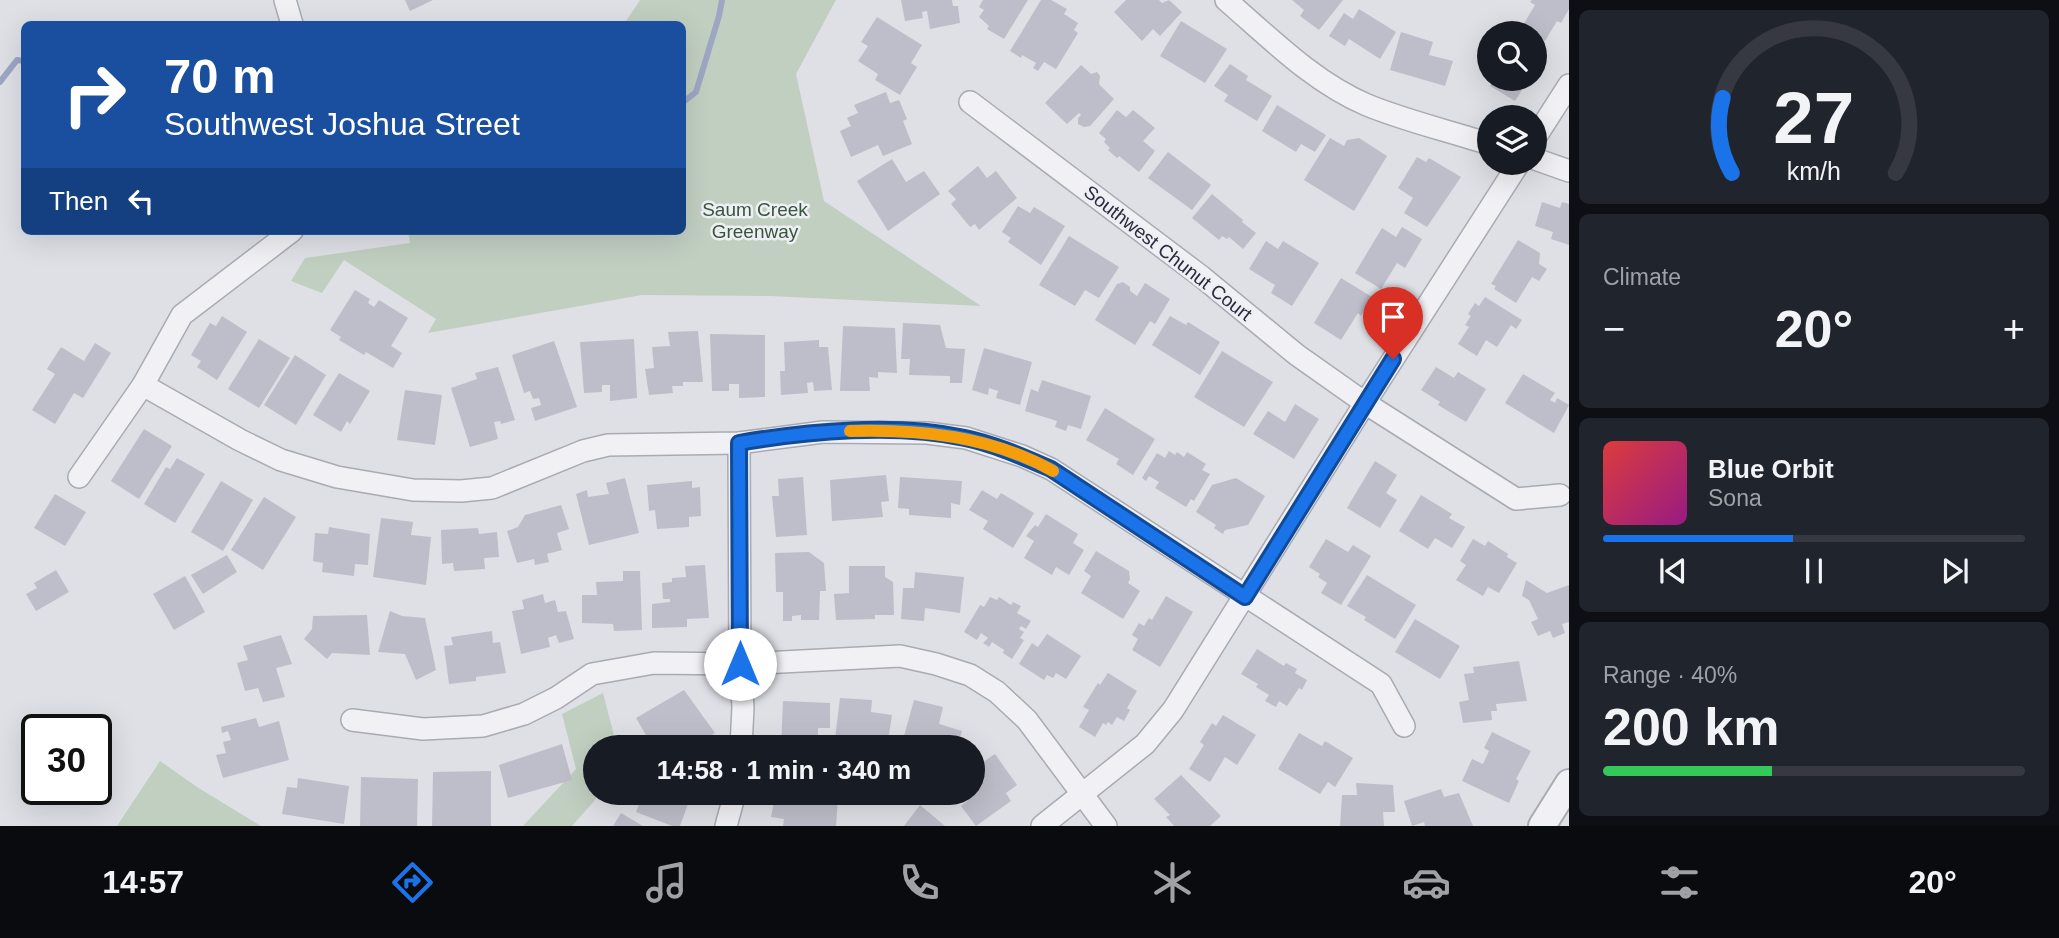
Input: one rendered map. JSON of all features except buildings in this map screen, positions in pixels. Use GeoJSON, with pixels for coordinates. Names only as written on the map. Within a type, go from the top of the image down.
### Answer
{"type":"FeatureCollection","features":[{"type":"Feature","properties":{"kind":"street"},"geometry":{"type":"LineString","coordinates":[[285,0],[291,21]]}},
{"type":"Feature","properties":{"kind":"street"},"geometry":{"type":"LineString","coordinates":[[1226,0],[1287,53],[1340,91],[1366,104],[1477,140]]}},
{"type":"Feature","properties":{"kind":"street"},"geometry":{"type":"LineString","coordinates":[[1547,119],[1569,85]]}},
{"type":"Feature","properties":{"kind":"street","name":"Southwest Chunut Court"},"geometry":{"type":"LineString","coordinates":[[970,103],[1202,276],[1297,355],[1365,403],[1516,499],[1560,495]]}},
{"type":"Feature","properties":{"kind":"street"},"geometry":{"type":"LineString","coordinates":[[1547,163],[1569,171]]}},
{"type":"Feature","properties":{"kind":"street"},"geometry":{"type":"LineString","coordinates":[[1042,826],[1145,744],[1173,710],[1511,175]]}},
{"type":"Feature","properties":{"kind":"street"},"geometry":{"type":"LineString","coordinates":[[79,477],[143,384],[182,315],[287,235]]}},
{"type":"Feature","properties":{"kind":"street"},"geometry":{"type":"LineString","coordinates":[[143,384],[240,440],[281,460],[337,477],[413,490],[461,491],[492,488],[583,451],[608,445],[739,443],[823,432],[857,431],[927,433],[966,438],[1051,469],[1381,684],[1404,726]]}},
{"type":"Feature","properties":{"kind":"street"},"geometry":{"type":"LineString","coordinates":[[739,443],[742,735]]}},
{"type":"Feature","properties":{"kind":"street"},"geometry":{"type":"LineString","coordinates":[[352,720],[423,729],[483,726],[524,714],[556,698],[592,674],[654,663],[740,664],[900,656],[936,664],[970,676],[997,692],[1015,707],[1106,826]]}},
{"type":"Feature","properties":{"kind":"street"},"geometry":{"type":"LineString","coordinates":[[1542,826],[1569,783]]}},
{"type":"Feature","properties":{"kind":"street"},"geometry":{"type":"LineString","coordinates":[[726,826],[732,805]]}},
{"type":"Feature","properties":{"kind":"green space","name":"Saum Creek Greenway"},"geometry":{"type":"Polygon","coordinates":[[[640,0],[836,0],[796,74],[824,201],[981,306],[770,296],[642,295],[428,333],[436,319],[344,260],[322,293],[291,281],[305,258],[410,243],[409,235],[686,235],[686,21],[626,21],[640,0]]]}},
{"type":"Feature","properties":{"kind":"green space"},"geometry":{"type":"Polygon","coordinates":[[[603,693],[614,735],[583,735],[583,805],[591,805],[572,826],[523,826],[576,769],[562,714],[603,693]]]}},
{"type":"Feature","properties":{"kind":"green space"},"geometry":{"type":"Polygon","coordinates":[[[160,761],[197,787],[261,826],[117,826],[160,761]]]}},
{"type":"Feature","properties":{"kind":"waterway"},"geometry":{"type":"LineString","coordinates":[[686,100],[696,92],[722,0]]}},
{"type":"Feature","properties":{"kind":"waterway"},"geometry":{"type":"LineString","coordinates":[[0,82],[17,60],[21,61]]}},
{"type":"Feature","properties":{"kind":"slow traffic"},"geometry":{"type":"LineString","coordinates":[[850,431],[927,433],[966,438],[1021,456],[1053,471]]}},
{"type":"Feature","properties":{"kind":"route"},"geometry":{"type":"LineString","coordinates":[[740,664],[739,443],[840,431],[927,433],[966,438],[1051,469],[1245,597],[1393,359]]}}]}
